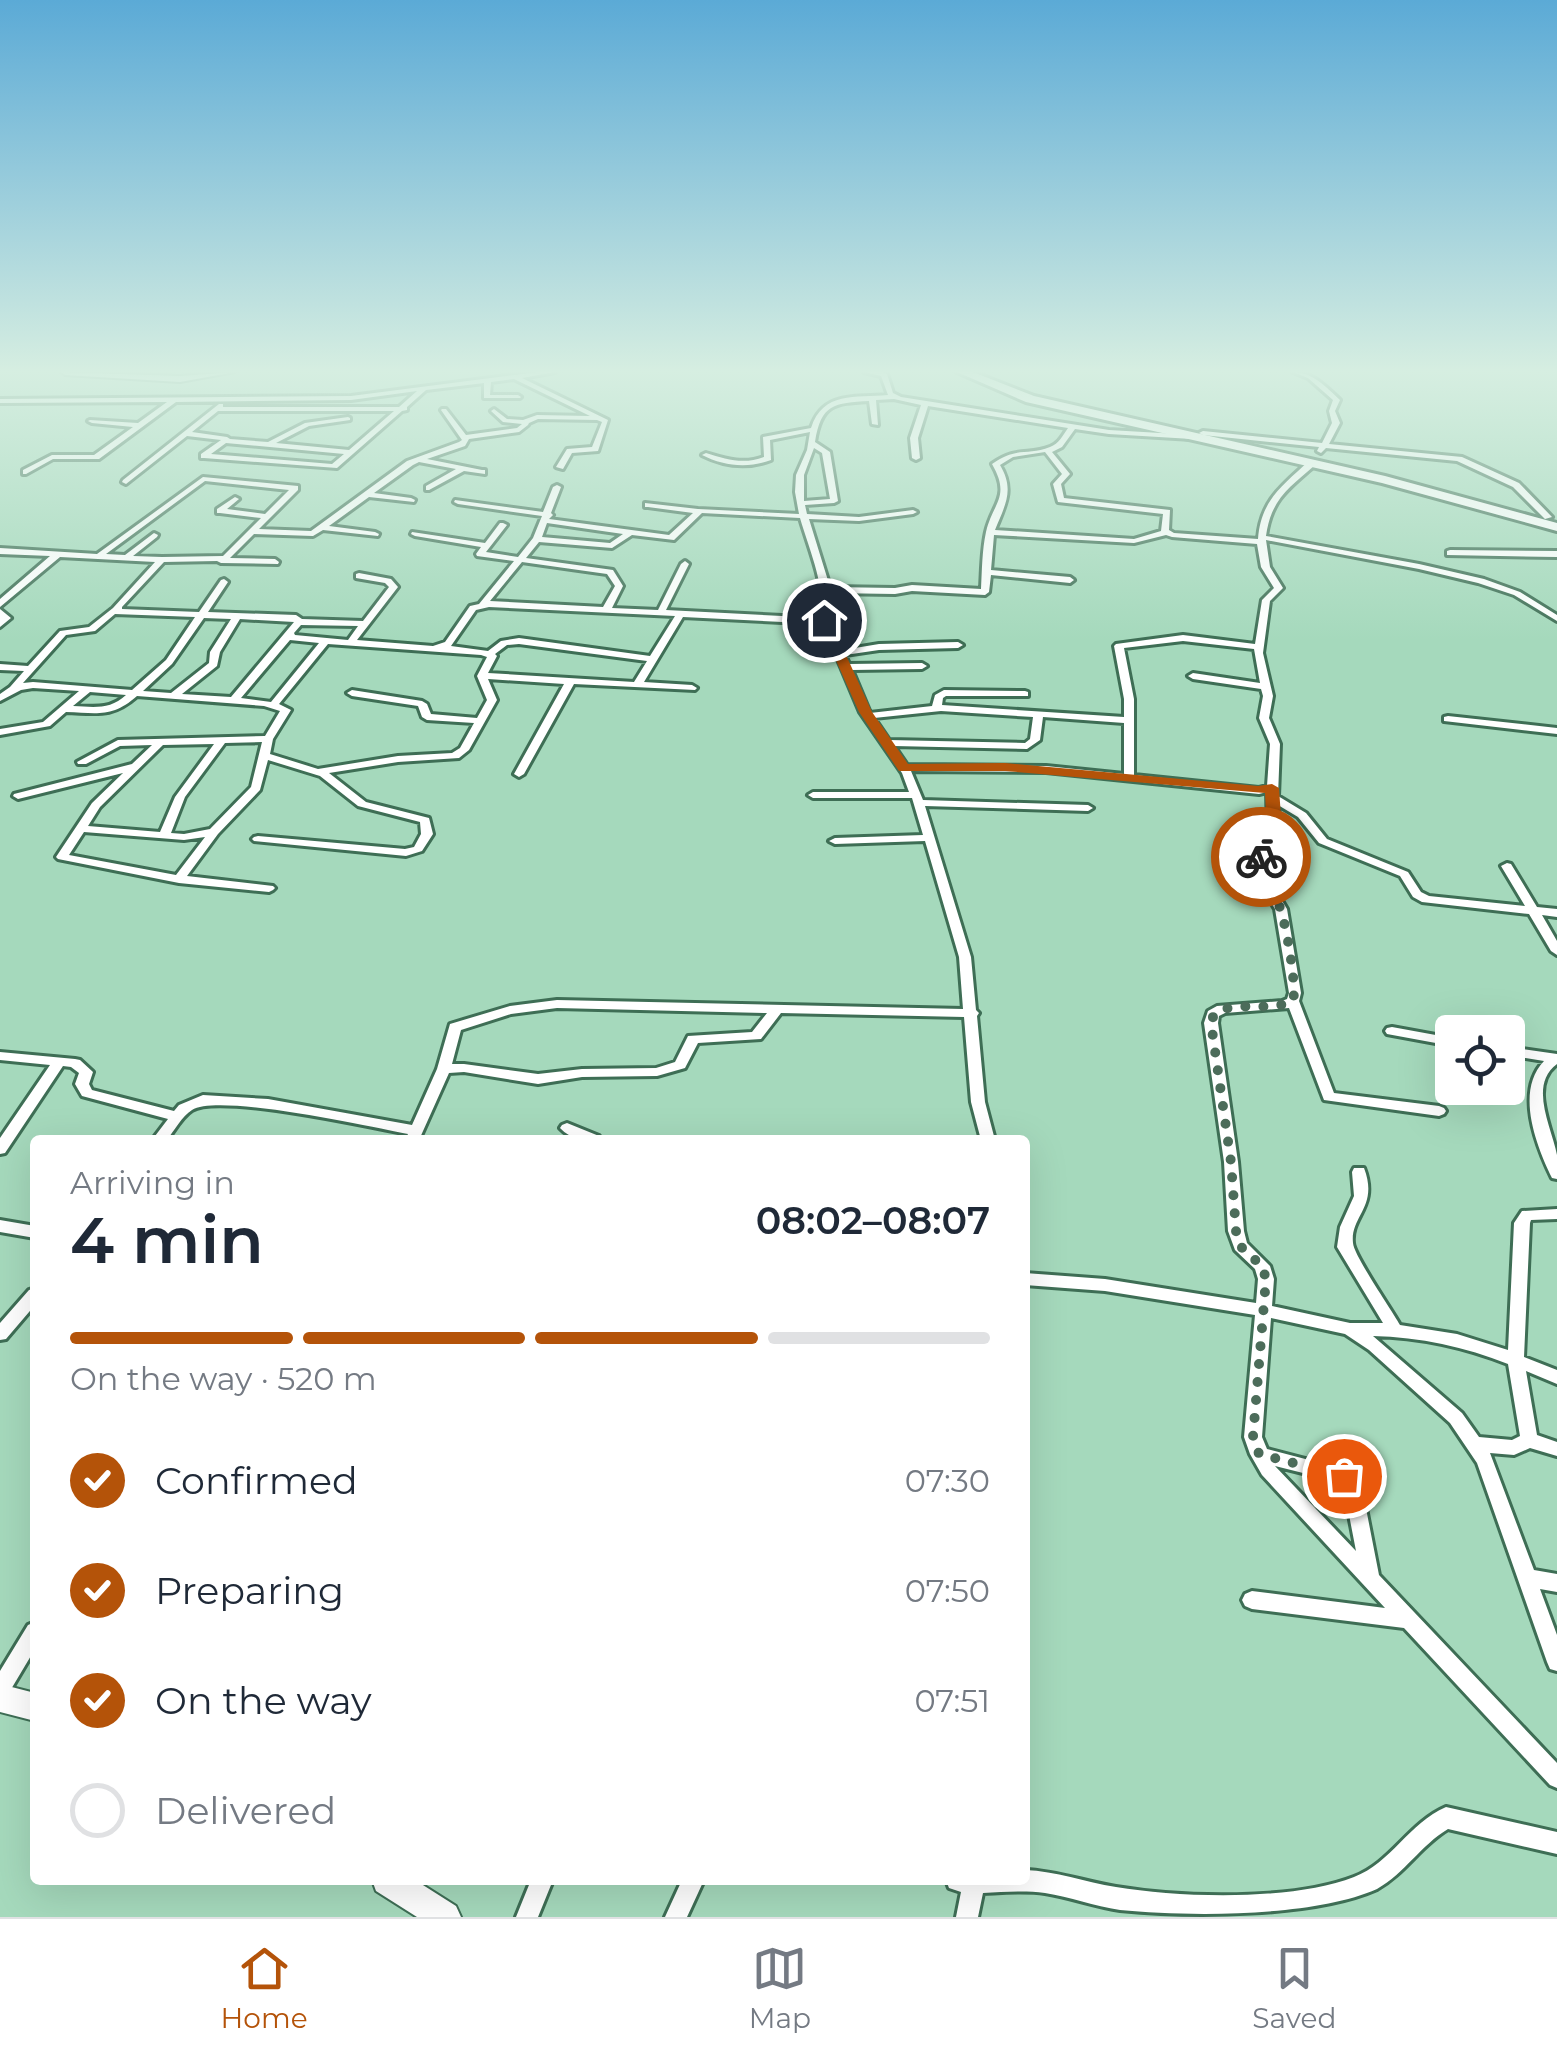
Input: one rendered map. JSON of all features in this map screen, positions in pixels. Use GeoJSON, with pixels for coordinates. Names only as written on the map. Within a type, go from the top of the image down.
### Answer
{"type":"FeatureCollection","features":[{"type":"Feature","properties":{"kind":"highway"},"geometry":{"type":"LineString","coordinates":[[1337,461],[1555,524]]}},
{"type":"Feature","properties":{"kind":"street"},"geometry":{"type":"LineString","coordinates":[[26,472],[44,461]]}},
{"type":"Feature","properties":{"kind":"street"},"geometry":{"type":"LineString","coordinates":[[126,482],[152,461]]}},
{"type":"Feature","properties":{"kind":"street"},"geometry":{"type":"LineString","coordinates":[[246,461],[324,468],[340,461]]}},
{"type":"Feature","properties":{"kind":"street"},"geometry":{"type":"LineString","coordinates":[[251,531],[306,536],[323,528],[364,494],[414,461]]}},
{"type":"Feature","properties":{"kind":"street"},"geometry":{"type":"LineString","coordinates":[[425,461],[482,472]]}},
{"type":"Feature","properties":{"kind":"street"},"geometry":{"type":"LineString","coordinates":[[560,467],[563,461]]}},
{"type":"Feature","properties":{"kind":"street"},"geometry":{"type":"LineString","coordinates":[[725,461],[736,465],[762,461]]}},
{"type":"Feature","properties":{"kind":"street"},"geometry":{"type":"LineString","coordinates":[[805,461],[800,476],[803,503],[827,590],[826,620],[868,716],[904,768],[918,799],[965,957],[978,1102],[987,1135]]}},
{"type":"Feature","properties":{"kind":"street"},"geometry":{"type":"LineString","coordinates":[[803,503],[834,501],[828,461]]}},
{"type":"Feature","properties":{"kind":"street"},"geometry":{"type":"LineString","coordinates":[[827,590],[988,590],[990,532],[1004,497],[1004,478],[996,464],[1000,461]]}},
{"type":"Feature","properties":{"kind":"street"},"geometry":{"type":"LineString","coordinates":[[1056,461],[1066,474],[1058,484],[1060,500],[1167,512],[1166,532]]}},
{"type":"Feature","properties":{"kind":"street"},"geometry":{"type":"LineString","coordinates":[[1312,461],[1276,495],[1262,518],[1266,575],[1279,588],[1266,600],[1259,647],[1268,696],[1264,718],[1276,744],[1274,832],[1260,861],[1284,926],[1293,1001],[1329,1096],[1439,1111]]}},
{"type":"Feature","properties":{"kind":"street"},"geometry":{"type":"LineString","coordinates":[[1465,461],[1516,485],[1555,524]]}},
{"type":"Feature","properties":{"kind":"street"},"geometry":{"type":"LineString","coordinates":[[429,488],[464,468]]}},
{"type":"Feature","properties":{"kind":"street"},"geometry":{"type":"LineString","coordinates":[[100,555],[204,479],[294,487],[229,556],[218,560]]}},
{"type":"Feature","properties":{"kind":"street"},"geometry":{"type":"LineString","coordinates":[[483,604],[537,539],[558,487]]}},
{"type":"Feature","properties":{"kind":"street"},"geometry":{"type":"LineString","coordinates":[[364,494],[410,500]]}},
{"type":"Feature","properties":{"kind":"street"},"geometry":{"type":"LineString","coordinates":[[235,499],[220,511],[265,516]]}},
{"type":"Feature","properties":{"kind":"street"},"geometry":{"type":"LineString","coordinates":[[458,502],[630,533],[675,537],[696,511]]}},
{"type":"Feature","properties":{"kind":"street"},"geometry":{"type":"LineString","coordinates":[[648,506],[805,518],[872,518],[913,512]]}},
{"type":"Feature","properties":{"kind":"street"},"geometry":{"type":"LineString","coordinates":[[502,525],[480,554],[610,572],[619,586],[607,608]]}},
{"type":"Feature","properties":{"kind":"street"},"geometry":{"type":"LineString","coordinates":[[323,528],[375,534]]}},
{"type":"Feature","properties":{"kind":"street"},"geometry":{"type":"LineString","coordinates":[[990,532],[1134,541],[1166,532],[1262,539],[1506,589],[1557,618]]}},
{"type":"Feature","properties":{"kind":"street"},"geometry":{"type":"LineString","coordinates":[[537,539],[612,546],[630,533]]}},
{"type":"Feature","properties":{"kind":"street"},"geometry":{"type":"LineString","coordinates":[[415,534],[484,545]]}},
{"type":"Feature","properties":{"kind":"street"},"geometry":{"type":"LineString","coordinates":[[129,556],[154,535]]}},
{"type":"Feature","properties":{"kind":"street"},"geometry":{"type":"LineString","coordinates":[[0,561],[5,551],[274,562]]}},
{"type":"Feature","properties":{"kind":"street"},"geometry":{"type":"LineString","coordinates":[[0,624],[6,618],[1,604],[59,553]]}},
{"type":"Feature","properties":{"kind":"street"},"geometry":{"type":"LineString","coordinates":[[1450,553],[1557,554]]}},
{"type":"Feature","properties":{"kind":"street"},"geometry":{"type":"LineString","coordinates":[[0,698],[63,633],[92,630],[162,560]]}},
{"type":"Feature","properties":{"kind":"street"},"geometry":{"type":"LineString","coordinates":[[661,612],[685,564]]}},
{"type":"Feature","properties":{"kind":"street"},"geometry":{"type":"LineString","coordinates":[[988,572],[1070,580]]}},
{"type":"Feature","properties":{"kind":"street"},"geometry":{"type":"LineString","coordinates":[[351,642],[394,587],[388,581],[360,576]]}},
{"type":"Feature","properties":{"kind":"street"},"geometry":{"type":"LineString","coordinates":[[66,709],[115,708],[163,669],[224,582]]}},
{"type":"Feature","properties":{"kind":"street"},"geometry":{"type":"LineString","coordinates":[[440,648],[473,608],[483,604],[826,620]]}},
{"type":"Feature","properties":{"kind":"street"},"geometry":{"type":"LineString","coordinates":[[115,610],[367,624]]}},
{"type":"Feature","properties":{"kind":"street"},"geometry":{"type":"LineString","coordinates":[[638,684],[681,613]]}},
{"type":"Feature","properties":{"kind":"street"},"geometry":{"type":"LineString","coordinates":[[173,696],[214,664],[215,652],[238,615]]}},
{"type":"Feature","properties":{"kind":"street"},"geometry":{"type":"LineString","coordinates":[[233,701],[299,622]]}},
{"type":"Feature","properties":{"kind":"street"},"geometry":{"type":"LineString","coordinates":[[288,636],[491,653]]}},
{"type":"Feature","properties":{"kind":"street"},"geometry":{"type":"LineString","coordinates":[[1128,780],[1129,720],[1119,646],[1183,638],[1259,647]]}},
{"type":"Feature","properties":{"kind":"street"},"geometry":{"type":"LineString","coordinates":[[274,704],[325,641]]}},
{"type":"Feature","properties":{"kind":"street"},"geometry":{"type":"LineString","coordinates":[[318,772],[398,759],[456,756],[464,750],[492,700],[482,676],[491,653],[504,643],[519,641],[652,659]]}},
{"type":"Feature","properties":{"kind":"street"},"geometry":{"type":"LineString","coordinates":[[840,653],[879,646],[958,645]]}},
{"type":"Feature","properties":{"kind":"street"},"geometry":{"type":"LineString","coordinates":[[0,666],[30,669]]}},
{"type":"Feature","properties":{"kind":"street"},"geometry":{"type":"LineString","coordinates":[[846,667],[922,666]]}},
{"type":"Feature","properties":{"kind":"street"},"geometry":{"type":"LineString","coordinates":[[482,676],[692,688]]}},
{"type":"Feature","properties":{"kind":"street"},"geometry":{"type":"LineString","coordinates":[[1193,676],[1264,686]]}},
{"type":"Feature","properties":{"kind":"street"},"geometry":{"type":"LineString","coordinates":[[520,774],[570,682]]}},
{"type":"Feature","properties":{"kind":"street"},"geometry":{"type":"LineString","coordinates":[[12,689],[33,685],[134,692],[274,704],[286,710],[268,740],[256,788],[214,832],[179,880]]}},
{"type":"Feature","properties":{"kind":"street"},"geometry":{"type":"LineString","coordinates":[[0,732],[36,728],[88,689]]}},
{"type":"Feature","properties":{"kind":"street"},"geometry":{"type":"LineString","coordinates":[[352,693],[422,704],[428,717],[480,721]]}},
{"type":"Feature","properties":{"kind":"street"},"geometry":{"type":"LineString","coordinates":[[937,708],[938,697],[944,693],[1025,694]]}},
{"type":"Feature","properties":{"kind":"street"},"geometry":{"type":"LineString","coordinates":[[868,716],[937,708],[1129,720]]}},
{"type":"Feature","properties":{"kind":"street"},"geometry":{"type":"LineString","coordinates":[[886,743],[1028,746],[1036,740],[1038,715]]}},
{"type":"Feature","properties":{"kind":"street"},"geometry":{"type":"LineString","coordinates":[[1448,719],[1557,732]]}},
{"type":"Feature","properties":{"kind":"street"},"geometry":{"type":"LineString","coordinates":[[82,762],[118,743],[268,740]]}},
{"type":"Feature","properties":{"kind":"street"},"geometry":{"type":"LineString","coordinates":[[164,836],[180,797],[221,741]]}},
{"type":"Feature","properties":{"kind":"street"},"geometry":{"type":"LineString","coordinates":[[158,745],[96,805],[63,854],[64,860],[179,880],[269,888]]}},
{"type":"Feature","properties":{"kind":"street"},"geometry":{"type":"LineString","coordinates":[[258,839],[406,853],[424,840],[425,820],[362,804],[318,772],[266,756]]}},
{"type":"Feature","properties":{"kind":"street"},"geometry":{"type":"LineString","coordinates":[[18,796],[139,766]]}},
{"type":"Feature","properties":{"kind":"street"},"geometry":{"type":"LineString","coordinates":[[904,768],[1016,768],[1272,792],[1302,816],[1322,841],[1404,874],[1421,897],[1557,912]]}},
{"type":"Feature","properties":{"kind":"street"},"geometry":{"type":"LineString","coordinates":[[813,795],[1088,808]]}},
{"type":"Feature","properties":{"kind":"street"},"geometry":{"type":"LineString","coordinates":[[83,829],[164,836],[214,832]]}},
{"type":"Feature","properties":{"kind":"street"},"geometry":{"type":"LineString","coordinates":[[834,841],[928,838]]}},
{"type":"Feature","properties":{"kind":"street"},"geometry":{"type":"LineString","coordinates":[[1507,866],[1557,951]]}},
{"type":"Feature","properties":{"kind":"street"},"geometry":{"type":"LineString","coordinates":[[1293,1001],[1279,1006],[1222,1008],[1211,1023],[1229,1146],[1236,1231],[1240,1246],[1265,1272],[1254,1420],[1259,1454],[1268,1470],[1557,1778]]}},
{"type":"Feature","properties":{"kind":"street"},"geometry":{"type":"LineString","coordinates":[[163,1135],[193,1102],[216,1099],[268,1104],[412,1135],[444,1069],[453,1031],[460,1024],[528,1006],[972,1014]]}},
{"type":"Feature","properties":{"kind":"street"},"geometry":{"type":"LineString","coordinates":[[444,1069],[464,1068],[538,1079],[582,1073],[657,1072],[680,1065],[694,1039],[756,1036],[776,1010]]}},
{"type":"Feature","properties":{"kind":"street"},"geometry":{"type":"LineString","coordinates":[[1392,1032],[1435,1039]]}},
{"type":"Feature","properties":{"kind":"street"},"geometry":{"type":"LineString","coordinates":[[1525,1054],[1556,1059]]}},
{"type":"Feature","properties":{"kind":"street"},"geometry":{"type":"LineString","coordinates":[[0,1056],[83,1067],[86,1072],[82,1084],[87,1093],[176,1116]]}},
{"type":"Feature","properties":{"kind":"street"},"geometry":{"type":"LineString","coordinates":[[1556,1059],[1543,1065],[1537,1075],[1541,1130],[1557,1174]]}},
{"type":"Feature","properties":{"kind":"street"},"geometry":{"type":"LineString","coordinates":[[0,1149],[60,1061]]}},
{"type":"Feature","properties":{"kind":"street"},"geometry":{"type":"LineString","coordinates":[[567,1128],[583,1135]]}},
{"type":"Feature","properties":{"kind":"street"},"geometry":{"type":"LineString","coordinates":[[1359,1172],[1364,1194],[1344,1238],[1345,1247],[1394,1328]]}},
{"type":"Feature","properties":{"kind":"street"},"geometry":{"type":"LineString","coordinates":[[1528,1440],[1516,1360],[1523,1218],[1557,1214]]}},
{"type":"Feature","properties":{"kind":"street"},"geometry":{"type":"LineString","coordinates":[[0,1226],[30,1231]]}},
{"type":"Feature","properties":{"kind":"street"},"geometry":{"type":"LineString","coordinates":[[1030,1279],[1105,1286],[1264,1310],[1349,1329],[1394,1328],[1458,1338],[1557,1376]]}},
{"type":"Feature","properties":{"kind":"street"},"geometry":{"type":"LineString","coordinates":[[0,1334],[30,1300]]}},
{"type":"Feature","properties":{"kind":"street"},"geometry":{"type":"LineString","coordinates":[[1349,1329],[1376,1345],[1435,1396],[1476,1444],[1557,1662]]}},
{"type":"Feature","properties":{"kind":"street"},"geometry":{"type":"LineString","coordinates":[[1476,1444],[1514,1448],[1528,1440],[1557,1449]]}},
{"type":"Feature","properties":{"kind":"street"},"geometry":{"type":"LineString","coordinates":[[1259,1454],[1344,1476],[1354,1493],[1371,1578]]}},
{"type":"Feature","properties":{"kind":"street"},"geometry":{"type":"LineString","coordinates":[[1528,1578],[1557,1583]]}},
{"type":"Feature","properties":{"kind":"street"},"geometry":{"type":"LineString","coordinates":[[1252,1600],[1410,1620]]}},
{"type":"Feature","properties":{"kind":"street"},"geometry":{"type":"LineString","coordinates":[[0,1689],[30,1639]]}},
{"type":"Feature","properties":{"kind":"street"},"geometry":{"type":"LineString","coordinates":[[0,1698],[30,1706]]}},
{"type":"Feature","properties":{"kind":"street"},"geometry":{"type":"LineString","coordinates":[[1030,1880],[1123,1899],[1198,1904],[1285,1900],[1359,1886],[1383,1873],[1431,1824],[1446,1818],[1557,1844]]}},
{"type":"Feature","properties":{"kind":"street"},"geometry":{"type":"LineString","coordinates":[[396,1885],[445,1917]]}},
{"type":"Feature","properties":{"kind":"street"},"geometry":{"type":"LineString","coordinates":[[527,1917],[540,1885]]}},
{"type":"Feature","properties":{"kind":"street"},"geometry":{"type":"LineString","coordinates":[[676,1917],[692,1885]]}},
{"type":"Feature","properties":{"kind":"street"},"geometry":{"type":"LineString","coordinates":[[967,1917],[969,1885]]}},
{"type":"Feature","properties":{"kind":"way so far"},"geometry":{"type":"LineString","coordinates":[[1261,857],[1266,884],[1278,902],[1284,926],[1293,1001],[1279,1006],[1222,1008],[1211,1023],[1231,1162],[1236,1231],[1240,1246],[1262,1266],[1266,1279],[1253,1437],[1259,1454],[1344,1476]]}},
{"type":"Feature","properties":{"kind":"route"},"geometry":{"type":"LineString","coordinates":[[824,620],[831,628],[865,712],[904,768],[1005,767],[1118,779],[1272,788],[1274,832],[1271,845],[1261,857]]}}]}
